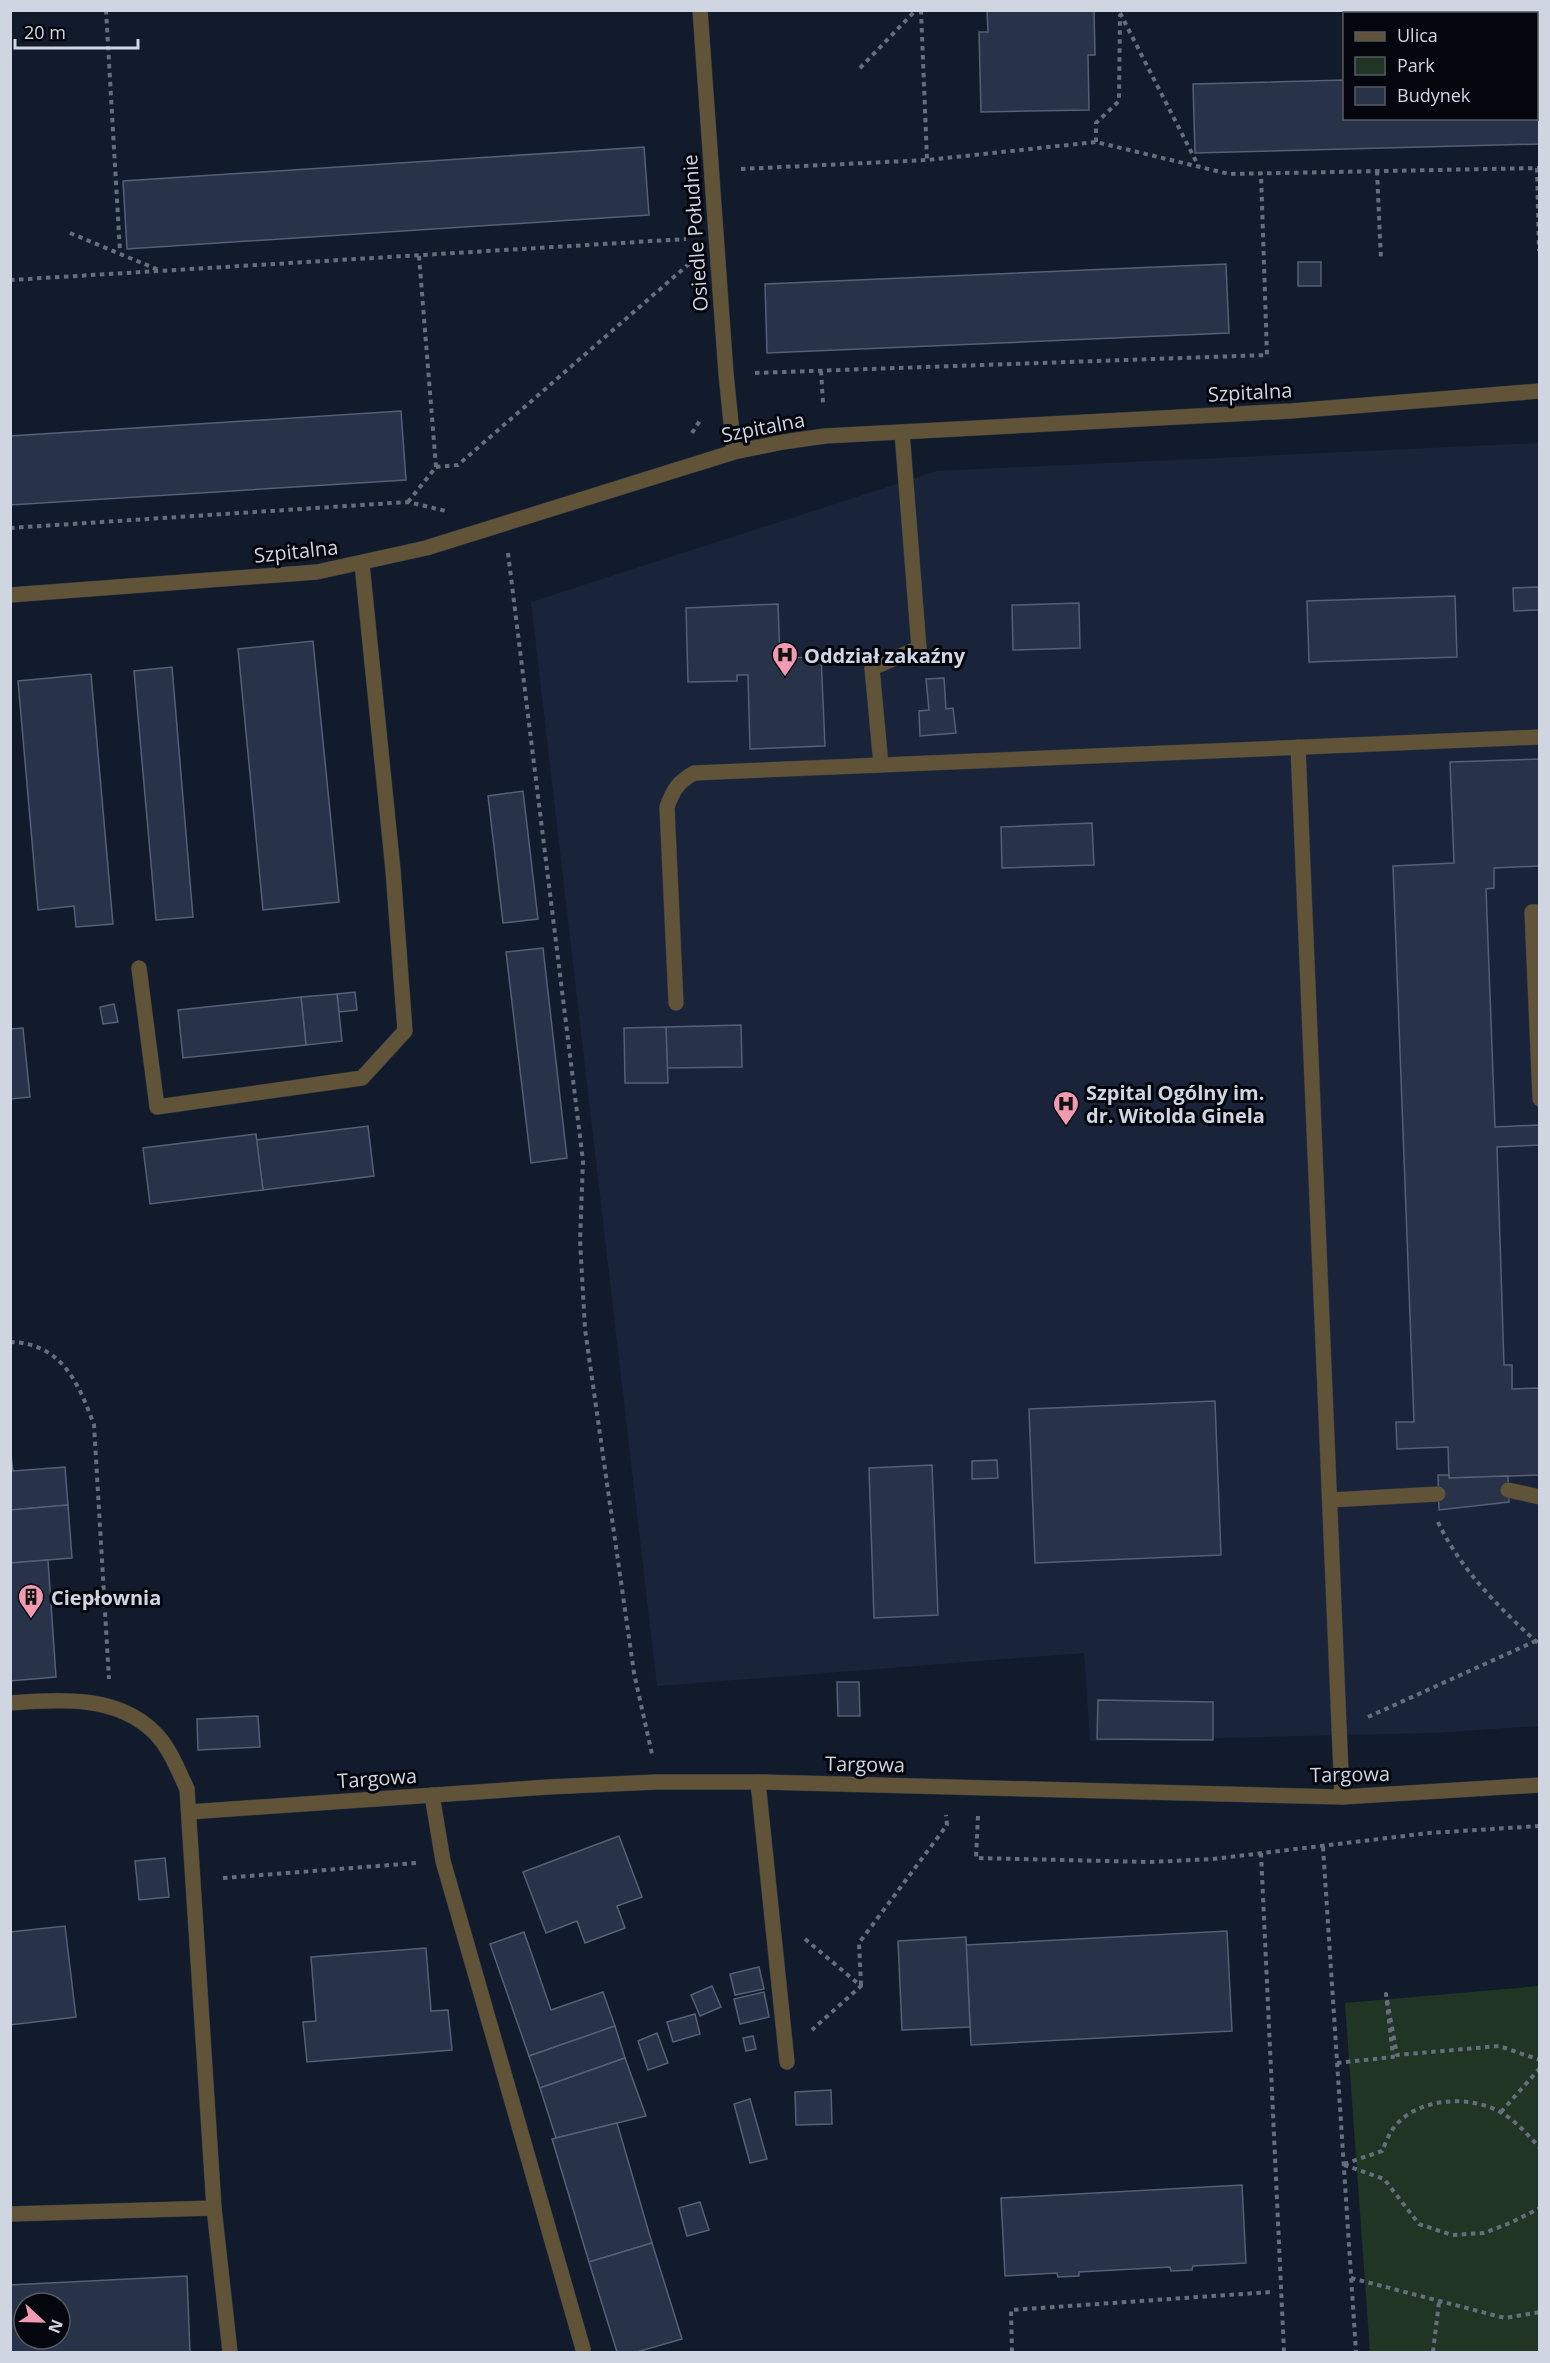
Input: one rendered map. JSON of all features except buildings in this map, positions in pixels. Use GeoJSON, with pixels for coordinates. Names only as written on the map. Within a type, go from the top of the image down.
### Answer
{"type":"FeatureCollection","features":[{"type":"Feature","properties":{"kind":"street","name":"Osiedle Południe"},"geometry":{"type":"LineString","coordinates":[[700,10],[726,374],[735,452]]}},
{"type":"Feature","properties":{"kind":"street","name":"Szpitalna"},"geometry":{"type":"LineString","coordinates":[[10,595],[317,572],[362,564],[426,548],[735,452],[825,436],[1291,411],[1539,391]]}},
{"type":"Feature","properties":{"kind":"street"},"geometry":{"type":"LineString","coordinates":[[881,765],[872,668],[919,648],[902,432]]}},
{"type":"Feature","properties":{"kind":"street"},"geometry":{"type":"LineString","coordinates":[[139,968],[157,1107],[362,1078],[405,1030],[393,870],[362,564]]}},
{"type":"Feature","properties":{"kind":"street"},"geometry":{"type":"LineString","coordinates":[[676,1003],[667,807],[673,791],[681,780],[694,773],[1539,737]]}},
{"type":"Feature","properties":{"kind":"street"},"geometry":{"type":"LineString","coordinates":[[1298,747],[1342,1797]]}},
{"type":"Feature","properties":{"kind":"street"},"geometry":{"type":"LineString","coordinates":[[1539,912],[1532,912],[1539,1099]]}},
{"type":"Feature","properties":{"kind":"street"},"geometry":{"type":"LineString","coordinates":[[1508,1490],[1539,1497]]}},
{"type":"Feature","properties":{"kind":"street"},"geometry":{"type":"LineString","coordinates":[[1330,1500],[1432,1494]]}},
{"type":"Feature","properties":{"kind":"street"},"geometry":{"type":"LineString","coordinates":[[10,1703],[55,1700],[111,1707],[128,1713],[156,1733],[174,1760],[187,1789],[214,2208],[230,2352]]}},
{"type":"Feature","properties":{"kind":"street"},"geometry":{"type":"LineString","coordinates":[[758,1782],[786,2057]]}},
{"type":"Feature","properties":{"kind":"street","name":"Targowa"},"geometry":{"type":"LineString","coordinates":[[189,1812],[584,1785],[758,1782],[1342,1797],[1539,1785]]}},
{"type":"Feature","properties":{"kind":"street"},"geometry":{"type":"LineString","coordinates":[[432,1795],[443,1861],[583,2349]]}},
{"type":"Feature","properties":{"kind":"street"},"geometry":{"type":"LineString","coordinates":[[10,2214],[214,2208]]}},
{"type":"Feature","properties":{"kind":"path"},"geometry":{"type":"LineString","coordinates":[[106,10],[120,252]]}},
{"type":"Feature","properties":{"kind":"path"},"geometry":{"type":"LineString","coordinates":[[860,68],[916,10]]}},
{"type":"Feature","properties":{"kind":"path"},"geometry":{"type":"LineString","coordinates":[[921,10],[927,160]]}},
{"type":"Feature","properties":{"kind":"path"},"geometry":{"type":"LineString","coordinates":[[1096,142],[1096,123],[1119,101],[1120,12]]}},
{"type":"Feature","properties":{"kind":"path"},"geometry":{"type":"LineString","coordinates":[[1120,12],[1198,167]]}},
{"type":"Feature","properties":{"kind":"path"},"geometry":{"type":"LineString","coordinates":[[712,170],[927,160],[1096,142],[1229,174],[1538,168],[1539,251]]}},
{"type":"Feature","properties":{"kind":"path"},"geometry":{"type":"LineString","coordinates":[[1377,171],[1381,260]]}},
{"type":"Feature","properties":{"kind":"path"},"geometry":{"type":"LineString","coordinates":[[726,374],[1267,355],[1261,173]]}},
{"type":"Feature","properties":{"kind":"path"},"geometry":{"type":"LineString","coordinates":[[70,233],[120,252],[162,272]]}},
{"type":"Feature","properties":{"kind":"path"},"geometry":{"type":"LineString","coordinates":[[10,280],[688,239]]}},
{"type":"Feature","properties":{"kind":"path"},"geometry":{"type":"LineString","coordinates":[[408,502],[436,467],[420,256]]}},
{"type":"Feature","properties":{"kind":"path"},"geometry":{"type":"LineString","coordinates":[[436,467],[458,465],[692,260]]}},
{"type":"Feature","properties":{"kind":"path"},"geometry":{"type":"LineString","coordinates":[[821,370],[823,403]]}},
{"type":"Feature","properties":{"kind":"path"},"geometry":{"type":"LineString","coordinates":[[687,437],[704,414]]}},
{"type":"Feature","properties":{"kind":"path"},"geometry":{"type":"LineString","coordinates":[[10,528],[408,502],[458,513]]}},
{"type":"Feature","properties":{"kind":"path"},"geometry":{"type":"LineString","coordinates":[[505,524],[583,1161],[580,1240],[585,1329],[634,1673],[653,1757]]}},
{"type":"Feature","properties":{"kind":"path"},"geometry":{"type":"LineString","coordinates":[[10,1342],[45,1350],[65,1367],[81,1388],[94,1425],[111,1707]]}},
{"type":"Feature","properties":{"kind":"path"},"geometry":{"type":"LineString","coordinates":[[1432,1494],[1449,1545],[1465,1568],[1537,1640],[1539,1645]]}},
{"type":"Feature","properties":{"kind":"path"},"geometry":{"type":"LineString","coordinates":[[1339,1731],[1537,1640]]}},
{"type":"Feature","properties":{"kind":"path"},"geometry":{"type":"LineString","coordinates":[[935,1815],[957,1815]]}},
{"type":"Feature","properties":{"kind":"path"},"geometry":{"type":"LineString","coordinates":[[786,2057],[861,1986],[859,1942],[946,1826],[946,1815]]}},
{"type":"Feature","properties":{"kind":"path"},"geometry":{"type":"LineString","coordinates":[[967,1815],[978,1815],[976,1858],[1150,1862],[1261,1853],[1430,1833],[1539,1826]]}},
{"type":"Feature","properties":{"kind":"path"},"geometry":{"type":"LineString","coordinates":[[1323,1846],[1356,2352]]}},
{"type":"Feature","properties":{"kind":"path"},"geometry":{"type":"LineString","coordinates":[[1261,1853],[1284,2352]]}},
{"type":"Feature","properties":{"kind":"path"},"geometry":{"type":"LineString","coordinates":[[194,1880],[443,1861]]}},
{"type":"Feature","properties":{"kind":"path"},"geometry":{"type":"LineString","coordinates":[[801,1936],[861,1986]]}},
{"type":"Feature","properties":{"kind":"path"},"geometry":{"type":"LineString","coordinates":[[1337,2063],[1393,2057],[1386,1994],[1397,2055],[1499,2046],[1539,2061]]}},
{"type":"Feature","properties":{"kind":"path"},"geometry":{"type":"LineString","coordinates":[[1501,2112],[1539,2068]]}},
{"type":"Feature","properties":{"kind":"path"},"geometry":{"type":"LineString","coordinates":[[1344,2164],[1382,2151],[1393,2129],[1416,2110],[1446,2101],[1470,2102],[1501,2112],[1521,2127],[1539,2148]]}},
{"type":"Feature","properties":{"kind":"path"},"geometry":{"type":"LineString","coordinates":[[1344,2164],[1384,2179],[1419,2223],[1452,2235],[1484,2233],[1539,2208]]}},
{"type":"Feature","properties":{"kind":"path"},"geometry":{"type":"LineString","coordinates":[[1351,2278],[1505,2318],[1539,2312]]}},
{"type":"Feature","properties":{"kind":"path"},"geometry":{"type":"LineString","coordinates":[[1012,2352],[1011,2310],[1271,2292]]}},
{"type":"Feature","properties":{"kind":"path"},"geometry":{"type":"LineString","coordinates":[[1433,2352],[1439,2302]]}},
{"type":"Feature","properties":{"kind":"shaded area","name":"Szpital Ogólny im. dr. Witolda Ginela"},"geometry":{"type":"Polygon","coordinates":[[[1539,443],[1539,1726],[1433,1733],[1090,1741],[1084,1653],[657,1686],[531,602],[937,471],[1539,443]]]}},
{"type":"Feature","properties":{"kind":"green space"},"geometry":{"type":"Polygon","coordinates":[[[1517,10],[1517,12],[1424,12],[1517,10]]]}},
{"type":"Feature","properties":{"kind":"green space"},"geometry":{"type":"Polygon","coordinates":[[[1539,1986],[1539,2352],[1370,2352],[1345,2003],[1539,1986]]]}},
{"type":"Feature","properties":{"kind":"place","name":"Oddział zakaźny"},"geometry":{"type":"Point","coordinates":[785,678]}},
{"type":"Feature","properties":{"kind":"place","name":"Szpital Ogólny im. dr. Witolda Ginela"},"geometry":{"type":"Point","coordinates":[1066,1127]}},
{"type":"Feature","properties":{"kind":"place","name":"Ciepłownia"},"geometry":{"type":"Point","coordinates":[31,1620]}}]}
